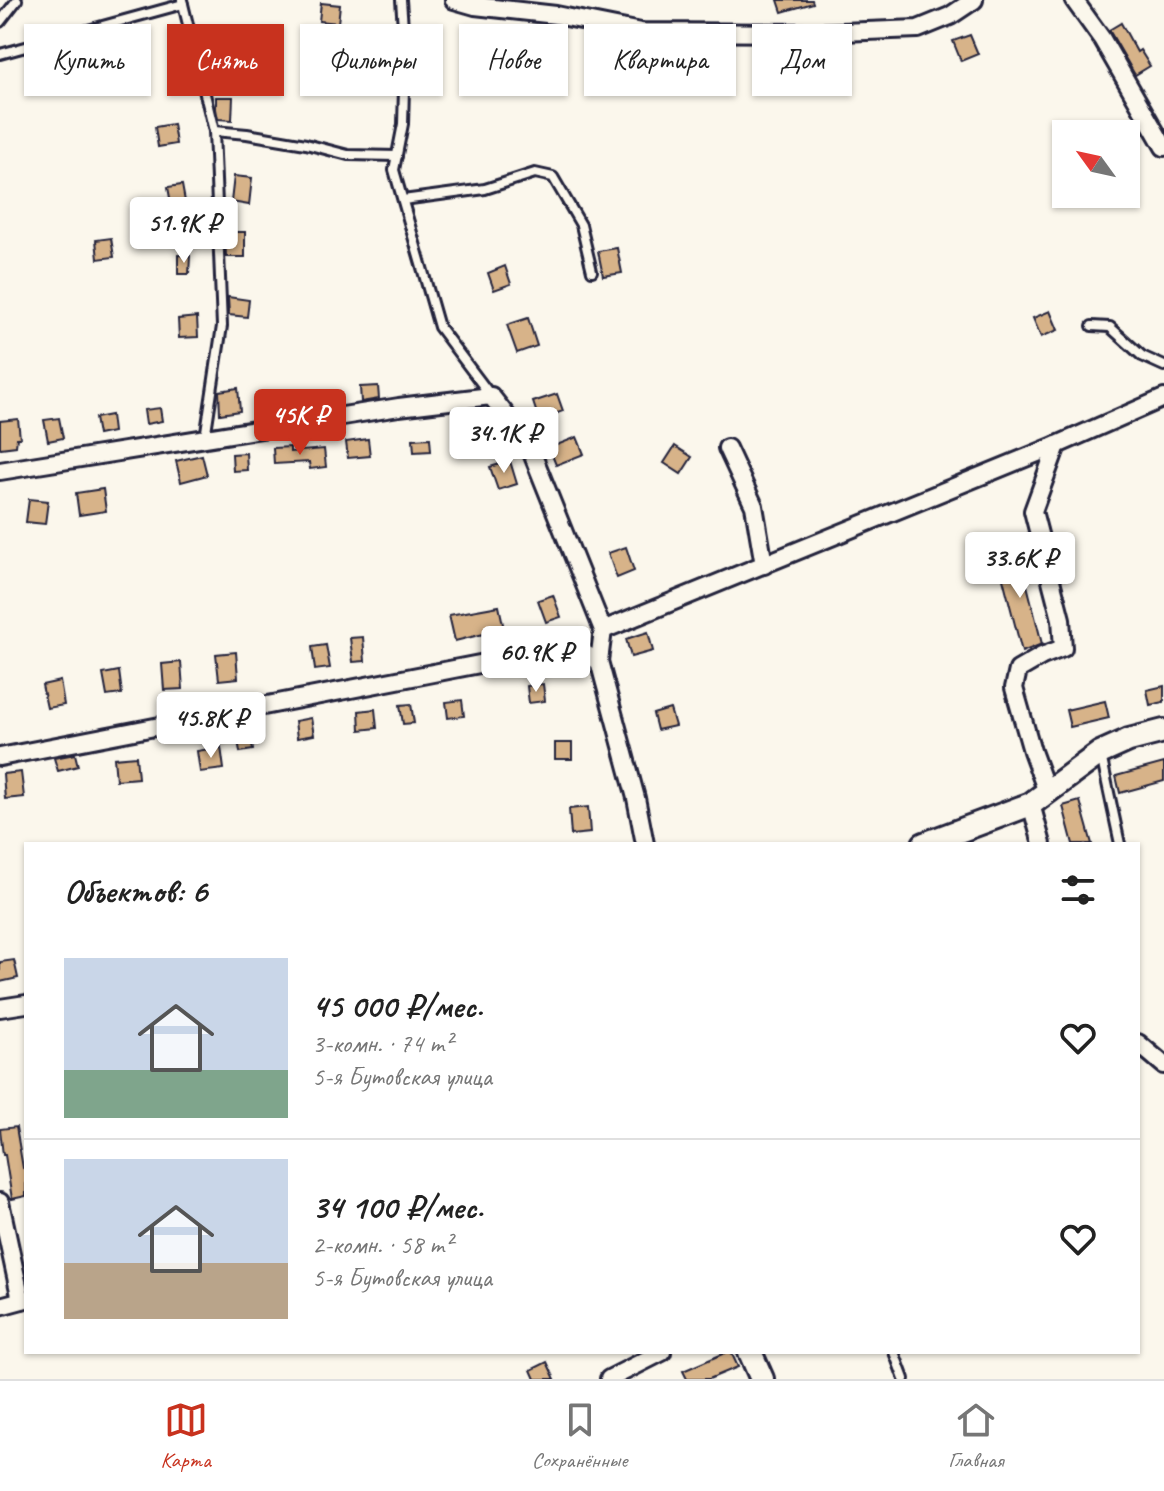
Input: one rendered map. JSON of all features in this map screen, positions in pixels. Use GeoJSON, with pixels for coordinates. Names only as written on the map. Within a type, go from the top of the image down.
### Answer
{"type":"FeatureCollection","features":[{"type":"Feature","properties":{"kind":"street"},"geometry":{"type":"LineString","coordinates":[[454,0],[475,6],[556,15],[641,32],[815,33],[918,29],[950,16],[974,0]]}},
{"type":"Feature","properties":{"kind":"street"},"geometry":{"type":"LineString","coordinates":[[1074,0],[1102,39],[1164,147]]}},
{"type":"Feature","properties":{"kind":"street"},"geometry":{"type":"LineString","coordinates":[[0,471],[399,407],[491,396],[528,443],[603,630],[599,661],[636,798],[645,842]]}},
{"type":"Feature","properties":{"kind":"street"},"geometry":{"type":"LineString","coordinates":[[603,630],[1057,445],[1164,398]]}},
{"type":"Feature","properties":{"kind":"street"},"geometry":{"type":"LineString","coordinates":[[1042,842],[1032,751],[1014,688],[1018,670],[1063,648],[1061,619],[1033,511],[1057,445]]}},
{"type":"Feature","properties":{"kind":"street"},"geometry":{"type":"LineString","coordinates":[[727,448],[754,506],[764,565]]}},
{"type":"Feature","properties":{"kind":"street"},"geometry":{"type":"LineString","coordinates":[[0,757],[557,649],[579,651],[599,661]]}},
{"type":"Feature","properties":{"kind":"street"},"geometry":{"type":"LineString","coordinates":[[929,842],[1039,798],[1100,753],[1129,740],[1164,731]]}},
{"type":"Feature","properties":{"kind":"street"},"geometry":{"type":"LineString","coordinates":[[0,1008],[24,1004]]}},
{"type":"Feature","properties":{"kind":"street"},"geometry":{"type":"LineString","coordinates":[[1140,1045],[1164,1065]]}},
{"type":"Feature","properties":{"kind":"street"},"geometry":{"type":"LineString","coordinates":[[0,1202],[24,1300],[0,1306]]}},
{"type":"Feature","properties":{"kind":"street"},"geometry":{"type":"LineString","coordinates":[[609,1379],[658,1354]]}},
{"type":"Feature","properties":{"kind":"street"},"geometry":{"type":"LineString","coordinates":[[751,1354],[762,1379]]}},
{"type":"Feature","properties":{"kind":"lane"},"geometry":{"type":"LineString","coordinates":[[0,22],[17,0]]}},
{"type":"Feature","properties":{"kind":"lane"},"geometry":{"type":"LineString","coordinates":[[401,0],[405,54],[403,124],[394,170],[439,327],[491,396]]}},
{"type":"Feature","properties":{"kind":"lane"},"geometry":{"type":"LineString","coordinates":[[0,54],[182,2],[214,131],[222,326],[204,439]]}},
{"type":"Feature","properties":{"kind":"lane"},"geometry":{"type":"LineString","coordinates":[[214,131],[262,136],[348,155],[397,156]]}},
{"type":"Feature","properties":{"kind":"lane"},"geometry":{"type":"LineString","coordinates":[[403,200],[485,189],[535,173],[553,177],[581,225],[592,271]]}},
{"type":"Feature","properties":{"kind":"lane"},"geometry":{"type":"LineString","coordinates":[[1092,326],[1110,327],[1142,356],[1164,366]]}},
{"type":"Feature","properties":{"kind":"lane"},"geometry":{"type":"LineString","coordinates":[[1100,753],[1120,842]]}},
{"type":"Feature","properties":{"kind":"lane"},"geometry":{"type":"LineString","coordinates":[[895,1354],[904,1379]]}},
{"type":"Feature","properties":{"kind":"building"},"geometry":{"type":"Polygon","coordinates":[[[778,0],[812,0],[813,3],[782,12],[778,0]]]}},
{"type":"Feature","properties":{"kind":"building"},"geometry":{"type":"Polygon","coordinates":[[[321,3],[340,5],[338,23],[319,21],[321,3]]]}},
{"type":"Feature","properties":{"kind":"building"},"geometry":{"type":"Polygon","coordinates":[[[1121,23],[1137,52],[1140,50],[1150,66],[1135,75],[1109,30],[1121,23]]]}},
{"type":"Feature","properties":{"kind":"building"},"geometry":{"type":"Polygon","coordinates":[[[970,35],[978,54],[961,61],[953,41],[970,35]]]}},
{"type":"Feature","properties":{"kind":"building"},"geometry":{"type":"Polygon","coordinates":[[[216,97],[233,97],[232,120],[218,119],[216,97]]]}},
{"type":"Feature","properties":{"kind":"building"},"geometry":{"type":"Polygon","coordinates":[[[173,124],[176,144],[158,147],[155,127],[173,124]]]}},
{"type":"Feature","properties":{"kind":"building"},"geometry":{"type":"Polygon","coordinates":[[[234,176],[252,178],[249,205],[231,202],[234,176]]]}},
{"type":"Feature","properties":{"kind":"building"},"geometry":{"type":"Polygon","coordinates":[[[182,185],[186,207],[172,209],[168,187],[182,185]]]}},
{"type":"Feature","properties":{"kind":"building"},"geometry":{"type":"Polygon","coordinates":[[[225,232],[245,232],[245,257],[226,257],[225,232]]]}},
{"type":"Feature","properties":{"kind":"building"},"geometry":{"type":"Polygon","coordinates":[[[111,238],[114,257],[98,259],[96,240],[111,238]]]}},
{"type":"Feature","properties":{"kind":"building"},"geometry":{"type":"Polygon","coordinates":[[[617,248],[622,273],[603,276],[598,251],[617,248]]]}},
{"type":"Feature","properties":{"kind":"building"},"geometry":{"type":"Polygon","coordinates":[[[178,255],[190,256],[189,274],[178,274],[178,255]]]}},
{"type":"Feature","properties":{"kind":"building"},"geometry":{"type":"Polygon","coordinates":[[[505,266],[511,284],[494,290],[488,273],[505,266]]]}},
{"type":"Feature","properties":{"kind":"building"},"geometry":{"type":"Polygon","coordinates":[[[228,297],[249,300],[247,317],[229,315],[228,297]]]}},
{"type":"Feature","properties":{"kind":"building"},"geometry":{"type":"Polygon","coordinates":[[[1050,311],[1058,330],[1041,337],[1033,318],[1050,311]]]}},
{"type":"Feature","properties":{"kind":"building"},"geometry":{"type":"Polygon","coordinates":[[[197,317],[198,337],[179,338],[178,319],[197,317]]]}},
{"type":"Feature","properties":{"kind":"building"},"geometry":{"type":"Polygon","coordinates":[[[528,318],[537,346],[517,353],[507,325],[528,318]]]}},
{"type":"Feature","properties":{"kind":"building"},"geometry":{"type":"Polygon","coordinates":[[[378,386],[379,399],[361,402],[360,387],[378,386]]]}},
{"type":"Feature","properties":{"kind":"building"},"geometry":{"type":"Polygon","coordinates":[[[238,388],[240,411],[220,414],[219,391],[238,388]]]}},
{"type":"Feature","properties":{"kind":"building"},"geometry":{"type":"Polygon","coordinates":[[[557,394],[563,411],[539,420],[533,402],[557,394]]]}},
{"type":"Feature","properties":{"kind":"building"},"geometry":{"type":"Polygon","coordinates":[[[160,408],[162,421],[146,424],[144,410],[160,408]]]}},
{"type":"Feature","properties":{"kind":"building"},"geometry":{"type":"Polygon","coordinates":[[[469,410],[474,438],[460,440],[455,413],[469,410]]]}},
{"type":"Feature","properties":{"kind":"building"},"geometry":{"type":"Polygon","coordinates":[[[111,415],[113,432],[98,435],[95,418],[111,415]]]}},
{"type":"Feature","properties":{"kind":"building"},"geometry":{"type":"Polygon","coordinates":[[[59,418],[63,438],[48,441],[44,420],[59,418]]]}},
{"type":"Feature","properties":{"kind":"building"},"geometry":{"type":"Polygon","coordinates":[[[18,419],[20,438],[17,438],[16,446],[0,448],[0,421],[18,419]]]}},
{"type":"Feature","properties":{"kind":"building"},"geometry":{"type":"Polygon","coordinates":[[[577,437],[584,454],[556,465],[549,448],[577,437]]]}},
{"type":"Feature","properties":{"kind":"building"},"geometry":{"type":"Polygon","coordinates":[[[430,438],[431,451],[414,452],[413,439],[430,438]]]}},
{"type":"Feature","properties":{"kind":"building"},"geometry":{"type":"Polygon","coordinates":[[[368,439],[370,456],[348,458],[346,442],[368,439]]]}},
{"type":"Feature","properties":{"kind":"building"},"geometry":{"type":"Polygon","coordinates":[[[675,446],[692,457],[681,474],[664,463],[675,446]]]}},
{"type":"Feature","properties":{"kind":"building"},"geometry":{"type":"Polygon","coordinates":[[[290,447],[290,452],[324,449],[326,467],[310,469],[309,462],[274,464],[273,448],[290,447]]]}},
{"type":"Feature","properties":{"kind":"building"},"geometry":{"type":"Polygon","coordinates":[[[246,453],[247,470],[233,471],[232,454],[246,453]]]}},
{"type":"Feature","properties":{"kind":"building"},"geometry":{"type":"Polygon","coordinates":[[[202,455],[207,475],[181,482],[176,461],[202,455]]]}},
{"type":"Feature","properties":{"kind":"building"},"geometry":{"type":"Polygon","coordinates":[[[510,461],[517,484],[498,490],[490,467],[510,461]]]}},
{"type":"Feature","properties":{"kind":"building"},"geometry":{"type":"Polygon","coordinates":[[[103,489],[106,511],[79,515],[76,493],[103,489]]]}},
{"type":"Feature","properties":{"kind":"building"},"geometry":{"type":"Polygon","coordinates":[[[29,499],[48,501],[45,524],[26,522],[29,499]]]}},
{"type":"Feature","properties":{"kind":"building"},"geometry":{"type":"Polygon","coordinates":[[[626,547],[634,571],[617,578],[608,553],[626,547]]]}},
{"type":"Feature","properties":{"kind":"building"},"geometry":{"type":"Polygon","coordinates":[[[1018,550],[1042,644],[1022,652],[997,555],[1018,550]]]}},
{"type":"Feature","properties":{"kind":"building"},"geometry":{"type":"Polygon","coordinates":[[[553,595],[561,617],[546,622],[538,600],[553,595]]]}},
{"type":"Feature","properties":{"kind":"building"},"geometry":{"type":"Polygon","coordinates":[[[499,606],[504,629],[455,641],[449,615],[499,606]]]}},
{"type":"Feature","properties":{"kind":"building"},"geometry":{"type":"Polygon","coordinates":[[[648,632],[653,651],[631,657],[626,639],[648,632]]]}},
{"type":"Feature","properties":{"kind":"building"},"geometry":{"type":"Polygon","coordinates":[[[363,637],[365,661],[353,662],[350,638],[363,637]]]}},
{"type":"Feature","properties":{"kind":"building"},"geometry":{"type":"Polygon","coordinates":[[[326,645],[330,668],[315,670],[312,647],[326,645]]]}},
{"type":"Feature","properties":{"kind":"building"},"geometry":{"type":"Polygon","coordinates":[[[236,652],[238,678],[219,680],[216,654],[236,652]]]}},
{"type":"Feature","properties":{"kind":"building"},"geometry":{"type":"Polygon","coordinates":[[[181,662],[183,689],[164,690],[162,664],[181,662]]]}},
{"type":"Feature","properties":{"kind":"building"},"geometry":{"type":"Polygon","coordinates":[[[119,671],[122,694],[107,696],[103,674],[119,671]]]}},
{"type":"Feature","properties":{"kind":"building"},"geometry":{"type":"Polygon","coordinates":[[[60,681],[64,705],[47,708],[42,685],[60,681]]]}},
{"type":"Feature","properties":{"kind":"building"},"geometry":{"type":"Polygon","coordinates":[[[543,684],[545,701],[529,703],[527,686],[543,684]]]}},
{"type":"Feature","properties":{"kind":"building"},"geometry":{"type":"Polygon","coordinates":[[[1164,686],[1164,702],[1150,705],[1147,690],[1164,686]]]}},
{"type":"Feature","properties":{"kind":"building"},"geometry":{"type":"Polygon","coordinates":[[[462,700],[464,716],[448,718],[446,702],[462,700]]]}},
{"type":"Feature","properties":{"kind":"building"},"geometry":{"type":"Polygon","coordinates":[[[1105,701],[1109,718],[1070,727],[1066,710],[1105,701]]]}},
{"type":"Feature","properties":{"kind":"building"},"geometry":{"type":"Polygon","coordinates":[[[411,704],[414,723],[403,724],[400,705],[411,704]]]}},
{"type":"Feature","properties":{"kind":"building"},"geometry":{"type":"Polygon","coordinates":[[[375,709],[377,728],[360,730],[359,711],[375,709]]]}},
{"type":"Feature","properties":{"kind":"building"},"geometry":{"type":"Polygon","coordinates":[[[670,709],[675,726],[657,730],[653,714],[670,709]]]}},
{"type":"Feature","properties":{"kind":"building"},"geometry":{"type":"Polygon","coordinates":[[[311,718],[314,735],[297,738],[295,721],[311,718]]]}},
{"type":"Feature","properties":{"kind":"building"},"geometry":{"type":"Polygon","coordinates":[[[249,726],[253,750],[240,752],[236,728],[249,726]]]}},
{"type":"Feature","properties":{"kind":"building"},"geometry":{"type":"Polygon","coordinates":[[[555,743],[572,743],[572,759],[555,759],[555,743]]]}},
{"type":"Feature","properties":{"kind":"building"},"geometry":{"type":"Polygon","coordinates":[[[221,747],[224,769],[200,772],[197,751],[221,747]]]}},
{"type":"Feature","properties":{"kind":"building"},"geometry":{"type":"Polygon","coordinates":[[[75,754],[78,766],[58,771],[54,758],[75,754]]]}},
{"type":"Feature","properties":{"kind":"building"},"geometry":{"type":"Polygon","coordinates":[[[136,756],[138,778],[116,780],[114,758],[136,756]]]}},
{"type":"Feature","properties":{"kind":"building"},"geometry":{"type":"Polygon","coordinates":[[[1164,763],[1164,781],[1120,793],[1116,776],[1164,763]]]}},
{"type":"Feature","properties":{"kind":"building"},"geometry":{"type":"Polygon","coordinates":[[[21,772],[24,797],[5,799],[3,774],[21,772]]]}},
{"type":"Feature","properties":{"kind":"building"},"geometry":{"type":"Polygon","coordinates":[[[1080,801],[1091,842],[1072,842],[1063,806],[1080,801]]]}},
{"type":"Feature","properties":{"kind":"building"},"geometry":{"type":"Polygon","coordinates":[[[588,807],[590,833],[571,835],[569,809],[588,807]]]}},
{"type":"Feature","properties":{"kind":"building"},"geometry":{"type":"Polygon","coordinates":[[[14,960],[18,978],[0,982],[0,962],[14,960]]]}},
{"type":"Feature","properties":{"kind":"building"},"geometry":{"type":"Polygon","coordinates":[[[16,1127],[24,1168],[24,1196],[12,1199],[0,1129],[16,1127]]]}},
{"type":"Feature","properties":{"kind":"building"},"geometry":{"type":"Polygon","coordinates":[[[722,1354],[732,1354],[738,1367],[709,1379],[687,1379],[683,1371],[722,1354]]]}},
{"type":"Feature","properties":{"kind":"building"},"geometry":{"type":"Polygon","coordinates":[[[547,1362],[555,1379],[535,1379],[531,1370],[547,1362]]]}}]}
